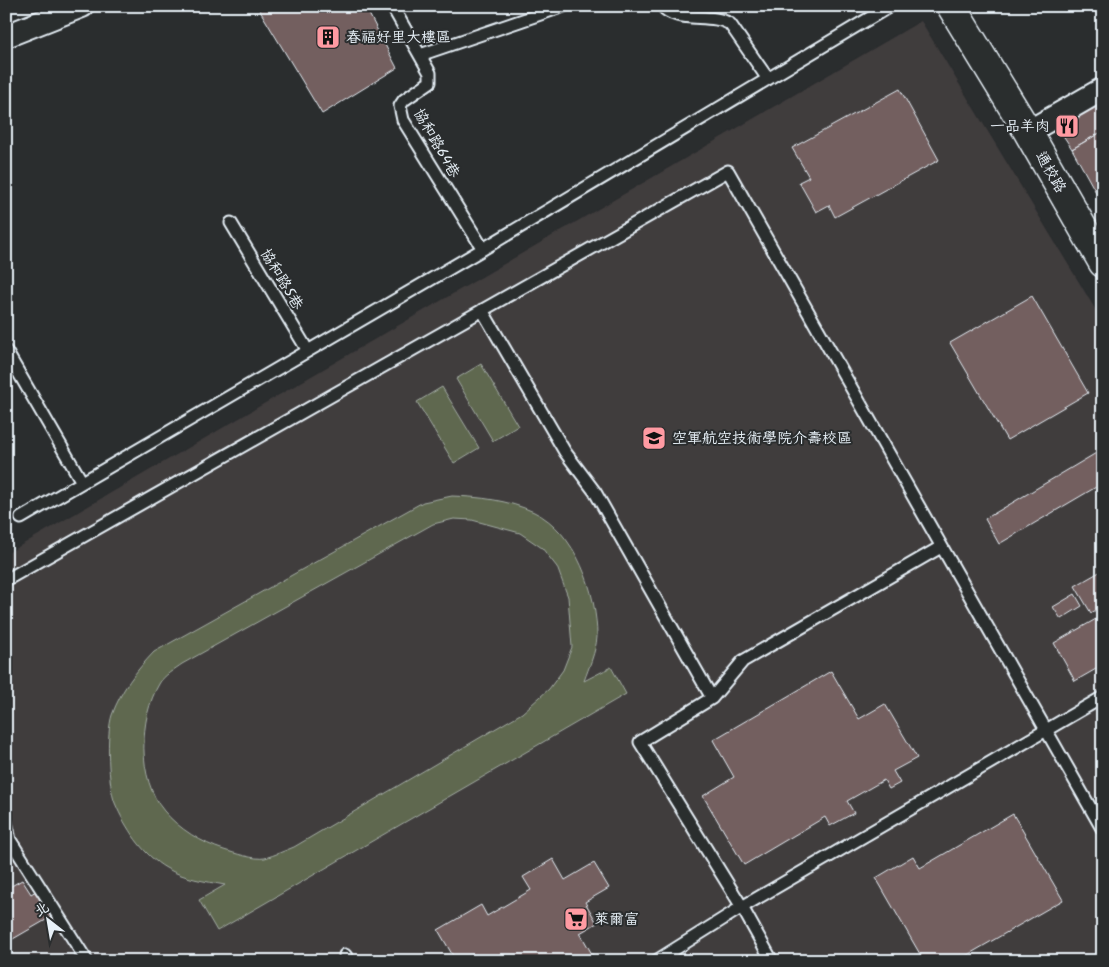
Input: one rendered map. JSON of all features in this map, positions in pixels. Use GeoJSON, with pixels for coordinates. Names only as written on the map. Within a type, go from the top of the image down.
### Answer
{"type":"FeatureCollection","features":[{"type":"Feature","properties":{"kind":"street"},"geometry":{"type":"LineString","coordinates":[[6,36],[82,6]]}},
{"type":"Feature","properties":{"kind":"street","name":"通校路"},"geometry":{"type":"LineString","coordinates":[[951,6],[1028,132],[1103,263]]}},
{"type":"Feature","properties":{"kind":"street"},"geometry":{"type":"LineString","coordinates":[[1028,132],[1103,88]]}},
{"type":"Feature","properties":{"kind":"lane","name":"協和路64巷"},"geometry":{"type":"LineString","coordinates":[[392,6],[430,73],[430,82],[404,100],[400,106],[403,120],[483,249]]}},
{"type":"Feature","properties":{"kind":"lane"},"geometry":{"type":"LineString","coordinates":[[420,55],[564,6]]}},
{"type":"Feature","properties":{"kind":"lane"},"geometry":{"type":"LineString","coordinates":[[662,6],[674,15],[714,18],[724,20],[730,24],[768,79]]}},
{"type":"Feature","properties":{"kind":"lane"},"geometry":{"type":"LineString","coordinates":[[21,518],[483,249],[890,6]]}},
{"type":"Feature","properties":{"kind":"lane"},"geometry":{"type":"LineString","coordinates":[[6,580],[728,170],[1103,830]]}},
{"type":"Feature","properties":{"kind":"lane","name":"協和路5巷"},"geometry":{"type":"LineString","coordinates":[[231,222],[308,351]]}},
{"type":"Feature","properties":{"kind":"lane"},"geometry":{"type":"LineString","coordinates":[[482,310],[565,452],[595,492],[712,698]]}},
{"type":"Feature","properties":{"kind":"lane"},"geometry":{"type":"LineString","coordinates":[[6,351],[82,482]]}},
{"type":"Feature","properties":{"kind":"lane"},"geometry":{"type":"LineString","coordinates":[[772,961],[742,907],[640,742],[712,698],[743,661],[941,547]]}},
{"type":"Feature","properties":{"kind":"lane"},"geometry":{"type":"LineString","coordinates":[[656,961],[742,907],[1103,697]]}},
{"type":"Feature","properties":{"kind":"lane"},"geometry":{"type":"LineString","coordinates":[[6,822],[10,840],[87,961]]}},
{"type":"Feature","properties":{"kind":"shaded area","name":"空軍航空技術學院介壽校區"},"geometry":{"type":"Polygon","coordinates":[[[921,21],[1103,322],[1103,961],[6,961],[6,554],[921,21]]]}},
{"type":"Feature","properties":{"kind":"green space"},"geometry":{"type":"Polygon","coordinates":[[[481,364],[518,426],[493,441],[456,379],[481,364]]]}},
{"type":"Feature","properties":{"kind":"green space"},"geometry":{"type":"Polygon","coordinates":[[[442,387],[479,448],[454,463],[417,402],[442,387]]]}},
{"type":"Feature","properties":{"kind":"green space"},"geometry":{"type":"Polygon","coordinates":[[[452,496],[494,500],[524,508],[549,521],[562,534],[572,549],[588,583],[593,602],[597,637],[594,653],[584,681],[611,667],[626,694],[217,931],[199,900],[225,885],[187,877],[166,868],[142,848],[129,831],[115,803],[111,785],[109,734],[112,715],[120,697],[141,666],[154,652],[423,502],[452,496]],[[454,519],[433,524],[182,664],[163,678],[152,698],[145,731],[144,748],[145,766],[149,782],[155,798],[170,818],[191,835],[216,847],[250,857],[269,857],[294,847],[522,713],[549,689],[563,670],[572,647],[568,597],[557,567],[542,548],[520,533],[472,520],[454,519]]]}},
{"type":"Feature","properties":{"kind":"building","name":"春福好里大樓區"},"geometry":{"type":"Polygon","coordinates":[[[257,6],[365,6],[397,68],[322,114],[257,6]]]}},
{"type":"Feature","properties":{"kind":"building"},"geometry":{"type":"Polygon","coordinates":[[[900,89],[939,160],[835,217],[829,205],[816,212],[799,182],[809,177],[792,148],[900,89]]]}},
{"type":"Feature","properties":{"kind":"building"},"geometry":{"type":"Polygon","coordinates":[[[1103,92],[1103,131],[1072,149],[1053,120],[1103,92]]]}},
{"type":"Feature","properties":{"kind":"building"},"geometry":{"type":"Polygon","coordinates":[[[1103,131],[1103,205],[1072,149],[1103,131]]]}},
{"type":"Feature","properties":{"kind":"building"},"geometry":{"type":"Polygon","coordinates":[[[1032,296],[1088,393],[1007,440],[950,343],[1032,296]]]}},
{"type":"Feature","properties":{"kind":"building"},"geometry":{"type":"Polygon","coordinates":[[[1103,449],[1103,483],[999,544],[985,519],[1103,449]]]}},
{"type":"Feature","properties":{"kind":"building"},"geometry":{"type":"Polygon","coordinates":[[[1103,570],[1103,606],[1091,613],[1075,586],[1103,570]]]}},
{"type":"Feature","properties":{"kind":"building"},"geometry":{"type":"Polygon","coordinates":[[[1075,594],[1082,606],[1061,619],[1053,607],[1075,594]]]}},
{"type":"Feature","properties":{"kind":"building"},"geometry":{"type":"Polygon","coordinates":[[[1103,615],[1103,665],[1075,681],[1054,643],[1103,615]]]}},
{"type":"Feature","properties":{"kind":"building"},"geometry":{"type":"Polygon","coordinates":[[[831,671],[859,719],[885,704],[917,758],[893,771],[900,783],[889,789],[884,780],[847,801],[854,813],[830,826],[825,817],[744,865],[703,796],[734,777],[713,740],[831,671]]]}},
{"type":"Feature","properties":{"kind":"building"},"geometry":{"type":"Polygon","coordinates":[[[1013,814],[1063,900],[964,957],[967,961],[924,961],[876,878],[913,856],[920,868],[1013,814]]]}},
{"type":"Feature","properties":{"kind":"building"},"geometry":{"type":"Polygon","coordinates":[[[553,859],[565,880],[594,863],[609,888],[585,902],[597,923],[580,933],[596,961],[456,961],[438,930],[481,905],[487,916],[531,890],[523,877],[553,859]]]}},
{"type":"Feature","properties":{"kind":"building"},"geometry":{"type":"Polygon","coordinates":[[[22,880],[31,894],[36,891],[51,917],[6,943],[6,889],[22,880]]]}},
{"type":"Feature","properties":{"kind":"place","name":"春福好里大樓區"},"geometry":{"type":"Point","coordinates":[328,37]}},
{"type":"Feature","properties":{"kind":"place","name":"一品羊肉"},"geometry":{"type":"Point","coordinates":[1067,126]}},
{"type":"Feature","properties":{"kind":"place","name":"空軍航空技術學院介壽校區"},"geometry":{"type":"Point","coordinates":[654,438]}},
{"type":"Feature","properties":{"kind":"place","name":"萊爾富"},"geometry":{"type":"Point","coordinates":[576,919]}}]}
